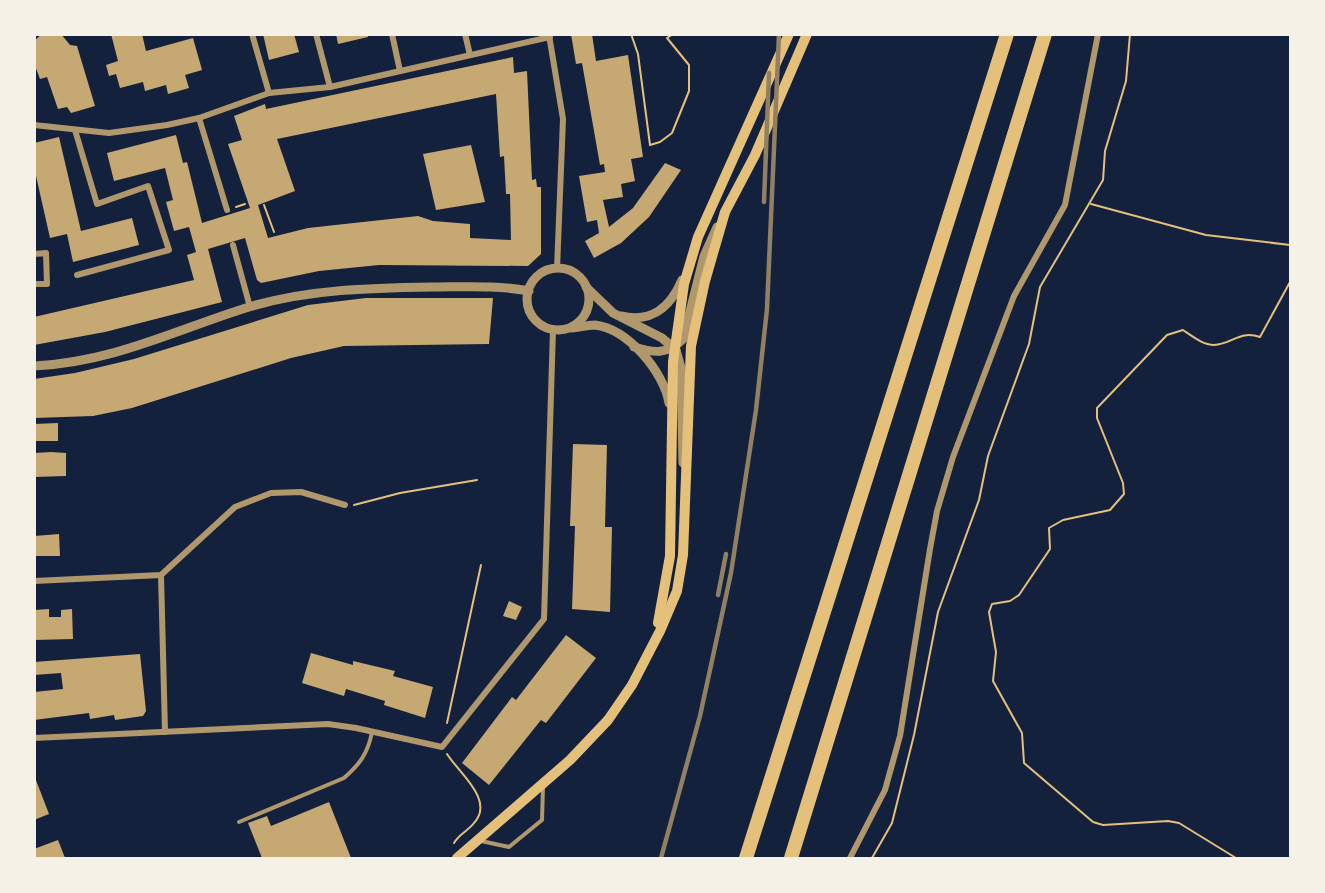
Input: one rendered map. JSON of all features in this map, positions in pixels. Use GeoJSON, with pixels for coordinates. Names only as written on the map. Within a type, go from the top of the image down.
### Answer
{"type":"FeatureCollection","features":[{"type":"Feature","properties":{"kind":"highway"},"geometry":{"type":"LineString","coordinates":[[746,858],[1007,34]]}},
{"type":"Feature","properties":{"kind":"highway"},"geometry":{"type":"LineString","coordinates":[[791,858],[1045,34]]}},
{"type":"Feature","properties":{"kind":"main road"},"geometry":{"type":"LineString","coordinates":[[644,663],[657,624],[669,571],[674,347],[684,284],[729,166],[789,34]]}},
{"type":"Feature","properties":{"kind":"main road"},"geometry":{"type":"LineString","coordinates":[[455,854],[478,841],[544,783],[608,720],[644,663],[676,591],[683,555],[691,345],[705,281],[725,212],[755,155],[807,34]]}},
{"type":"Feature","properties":{"kind":"street"},"geometry":{"type":"LineString","coordinates":[[252,34],[268,93]]}},
{"type":"Feature","properties":{"kind":"street"},"geometry":{"type":"LineString","coordinates":[[316,34],[330,87]]}},
{"type":"Feature","properties":{"kind":"street"},"geometry":{"type":"LineString","coordinates":[[392,34],[400,71]]}},
{"type":"Feature","properties":{"kind":"street"},"geometry":{"type":"LineString","coordinates":[[465,34],[470,55]]}},
{"type":"Feature","properties":{"kind":"street"},"geometry":{"type":"LineString","coordinates":[[850,858],[885,790],[900,736],[937,511],[953,457],[1014,296],[1065,205],[1098,34]]}},
{"type":"Feature","properties":{"kind":"street"},"geometry":{"type":"LineString","coordinates":[[34,125],[109,133],[200,118],[268,93],[330,87],[550,36],[563,119],[557,269]]}},
{"type":"Feature","properties":{"kind":"street"},"geometry":{"type":"LineString","coordinates":[[200,118],[227,210]]}},
{"type":"Feature","properties":{"kind":"street"},"geometry":{"type":"LineString","coordinates":[[75,130],[97,204],[148,186],[170,250],[77,275]]}},
{"type":"Feature","properties":{"kind":"street"},"geometry":{"type":"LineString","coordinates":[[634,347],[652,352],[664,352],[683,339],[704,256],[725,212]]}},
{"type":"Feature","properties":{"kind":"street"},"geometry":{"type":"LineString","coordinates":[[233,245],[250,307]]}},
{"type":"Feature","properties":{"kind":"street"},"geometry":{"type":"LineString","coordinates":[[34,254],[46,253],[47,284],[34,284]]}},
{"type":"Feature","properties":{"kind":"street"},"geometry":{"type":"LineString","coordinates":[[613,313],[634,319],[664,309],[676,293],[692,259]]}},
{"type":"Feature","properties":{"kind":"street"},"geometry":{"type":"LineString","coordinates":[[671,414],[660,374],[634,347],[604,328],[595,325],[553,330],[540,325],[528,308],[529,291],[535,279],[543,273],[557,269],[573,272],[613,313],[674,347],[681,368],[680,442],[686,489]]}},
{"type":"Feature","properties":{"kind":"street"},"geometry":{"type":"LineString","coordinates":[[34,366],[59,364],[142,346],[250,307],[323,291],[358,288],[489,286],[529,291]]}},
{"type":"Feature","properties":{"kind":"street"},"geometry":{"type":"LineString","coordinates":[[570,328],[584,316],[589,297],[586,287]]}},
{"type":"Feature","properties":{"kind":"street"},"geometry":{"type":"LineString","coordinates":[[34,738],[328,724],[373,731],[442,747],[544,619],[553,330]]}},
{"type":"Feature","properties":{"kind":"street"},"geometry":{"type":"LineString","coordinates":[[34,581],[161,575],[235,507],[271,493],[300,492],[345,505]]}},
{"type":"Feature","properties":{"kind":"street"},"geometry":{"type":"LineString","coordinates":[[161,575],[165,732]]}},
{"type":"Feature","properties":{"kind":"lane"},"geometry":{"type":"LineString","coordinates":[[239,822],[344,778],[358,766],[368,752],[373,731]]}},
{"type":"Feature","properties":{"kind":"lane"},"geometry":{"type":"LineString","coordinates":[[478,841],[509,847],[542,820],[544,783]]}},
{"type":"Feature","properties":{"kind":"path"},"geometry":{"type":"LineString","coordinates":[[631,34],[638,54],[650,145],[660,142],[672,133],[689,91],[691,76],[689,65],[667,38],[673,34]]}},
{"type":"Feature","properties":{"kind":"path"},"geometry":{"type":"LineString","coordinates":[[872,858],[892,823],[914,735],[938,612],[979,500],[988,456],[1029,345],[1040,287],[1103,180],[1105,151],[1126,81],[1130,34]]}},
{"type":"Feature","properties":{"kind":"path"},"geometry":{"type":"LineString","coordinates":[[1090,203],[1206,236],[1290,245]]}},
{"type":"Feature","properties":{"kind":"path"},"geometry":{"type":"LineString","coordinates":[[264,205],[274,232]]}},
{"type":"Feature","properties":{"kind":"path"},"geometry":{"type":"LineString","coordinates":[[1236,858],[1179,823],[1168,821],[1103,825],[1094,822],[1024,763],[1022,733],[993,681],[996,652],[989,612],[992,604],[1010,601],[1019,595],[1050,549],[1049,528],[1063,520],[1110,510],[1124,494],[1123,483],[1097,418],[1097,408],[1167,335],[1183,330],[1203,342],[1214,345],[1248,333],[1260,337],[1290,282]]}},
{"type":"Feature","properties":{"kind":"path"},"geometry":{"type":"LineString","coordinates":[[345,505],[362,505],[400,494],[477,480]]}},
{"type":"Feature","properties":{"kind":"path"},"geometry":{"type":"LineString","coordinates":[[455,854],[454,842],[474,824],[480,813],[480,797],[442,747],[481,565]]}},
{"type":"Feature","properties":{"kind":"building"},"geometry":{"type":"Polygon","coordinates":[[[42,34],[61,34],[70,45],[77,46],[95,106],[71,113],[67,107],[58,109],[47,77],[40,79],[34,63],[34,41],[42,34]]]}},
{"type":"Feature","properties":{"kind":"building"},"geometry":{"type":"Polygon","coordinates":[[[111,34],[142,34],[146,51],[193,38],[202,70],[185,75],[189,88],[168,94],[166,85],[145,91],[143,82],[120,88],[116,74],[109,76],[106,65],[118,61],[111,34]]]}},
{"type":"Feature","properties":{"kind":"building"},"geometry":{"type":"Polygon","coordinates":[[[263,34],[294,34],[299,52],[269,60],[263,34]]]}},
{"type":"Feature","properties":{"kind":"building"},"geometry":{"type":"Polygon","coordinates":[[[336,34],[368,34],[368,37],[338,44],[336,34]]]}},
{"type":"Feature","properties":{"kind":"building"},"geometry":{"type":"Polygon","coordinates":[[[571,34],[592,34],[596,61],[628,55],[643,157],[631,159],[635,181],[621,184],[623,197],[603,200],[609,227],[633,208],[665,163],[681,170],[649,217],[621,243],[594,258],[585,241],[599,233],[597,220],[587,222],[579,176],[605,172],[604,164],[600,165],[582,63],[576,64],[571,34]]]}},
{"type":"Feature","properties":{"kind":"building"},"geometry":{"type":"Polygon","coordinates":[[[513,57],[514,73],[527,71],[532,180],[536,179],[537,187],[541,187],[541,254],[528,266],[379,265],[319,271],[261,283],[257,280],[245,238],[208,249],[222,302],[105,332],[34,345],[34,317],[194,280],[187,255],[196,252],[189,227],[174,231],[166,202],[173,200],[165,168],[114,181],[107,153],[176,135],[183,163],[187,162],[202,223],[250,208],[228,144],[242,140],[234,116],[265,104],[266,109],[513,57]],[[496,94],[277,139],[295,191],[258,205],[268,238],[308,228],[418,216],[433,221],[470,224],[470,238],[511,240],[510,194],[506,194],[504,156],[500,157],[496,94]]]}},
{"type":"Feature","properties":{"kind":"building"},"geometry":{"type":"Polygon","coordinates":[[[59,137],[81,231],[132,218],[139,245],[73,262],[67,234],[50,238],[34,167],[34,143],[59,137]]]}},
{"type":"Feature","properties":{"kind":"building"},"geometry":{"type":"Polygon","coordinates":[[[471,145],[485,202],[436,210],[423,154],[471,145]]]}},
{"type":"Feature","properties":{"kind":"building"},"geometry":{"type":"Polygon","coordinates":[[[366,298],[493,298],[489,344],[344,346],[291,358],[132,408],[93,416],[34,418],[34,379],[75,373],[134,359],[308,305],[366,298]]]}},
{"type":"Feature","properties":{"kind":"building"},"geometry":{"type":"Polygon","coordinates":[[[58,423],[58,441],[34,441],[34,424],[58,423]]]}},
{"type":"Feature","properties":{"kind":"building"},"geometry":{"type":"Polygon","coordinates":[[[573,444],[607,445],[605,527],[612,527],[610,612],[572,609],[575,526],[570,526],[573,444]]]}},
{"type":"Feature","properties":{"kind":"building"},"geometry":{"type":"Polygon","coordinates":[[[34,453],[66,453],[66,476],[34,477],[34,453]]]}},
{"type":"Feature","properties":{"kind":"building"},"geometry":{"type":"Polygon","coordinates":[[[59,534],[60,556],[34,556],[34,536],[59,534]]]}},
{"type":"Feature","properties":{"kind":"building"},"geometry":{"type":"Polygon","coordinates":[[[509,601],[522,607],[516,620],[503,616],[509,601]]]}},
{"type":"Feature","properties":{"kind":"building"},"geometry":{"type":"Polygon","coordinates":[[[49,609],[49,617],[61,617],[61,610],[72,609],[73,639],[34,640],[34,610],[49,609]]]}},
{"type":"Feature","properties":{"kind":"building"},"geometry":{"type":"Polygon","coordinates":[[[566,635],[596,658],[546,723],[541,720],[489,785],[462,763],[512,697],[516,700],[566,635]]]}},
{"type":"Feature","properties":{"kind":"building"},"geometry":{"type":"Polygon","coordinates":[[[311,653],[353,665],[353,661],[395,671],[393,676],[433,687],[425,718],[384,705],[385,701],[346,689],[344,696],[302,683],[311,653]]]}},
{"type":"Feature","properties":{"kind":"building"},"geometry":{"type":"Polygon","coordinates":[[[140,654],[146,711],[143,716],[115,720],[114,715],[90,719],[89,713],[34,720],[34,692],[63,689],[61,673],[34,675],[34,662],[140,654]]]}},
{"type":"Feature","properties":{"kind":"building"},"geometry":{"type":"Polygon","coordinates":[[[34,775],[49,814],[34,820],[34,775]]]}},
{"type":"Feature","properties":{"kind":"building"},"geometry":{"type":"Polygon","coordinates":[[[329,802],[351,858],[262,858],[248,823],[267,816],[271,826],[329,802]]]}},
{"type":"Feature","properties":{"kind":"building"},"geometry":{"type":"Polygon","coordinates":[[[58,840],[65,858],[34,858],[34,849],[58,840]]]}},
{"type":"Feature","properties":{"kind":"railway"},"geometry":{"type":"LineString","coordinates":[[661,858],[700,716],[731,573],[756,410],[767,309],[779,34]]}},
{"type":"Feature","properties":{"kind":"railway"},"geometry":{"type":"LineString","coordinates":[[764,202],[769,73]]}},
{"type":"Feature","properties":{"kind":"railway"},"geometry":{"type":"LineString","coordinates":[[718,595],[726,554]]}}]}
